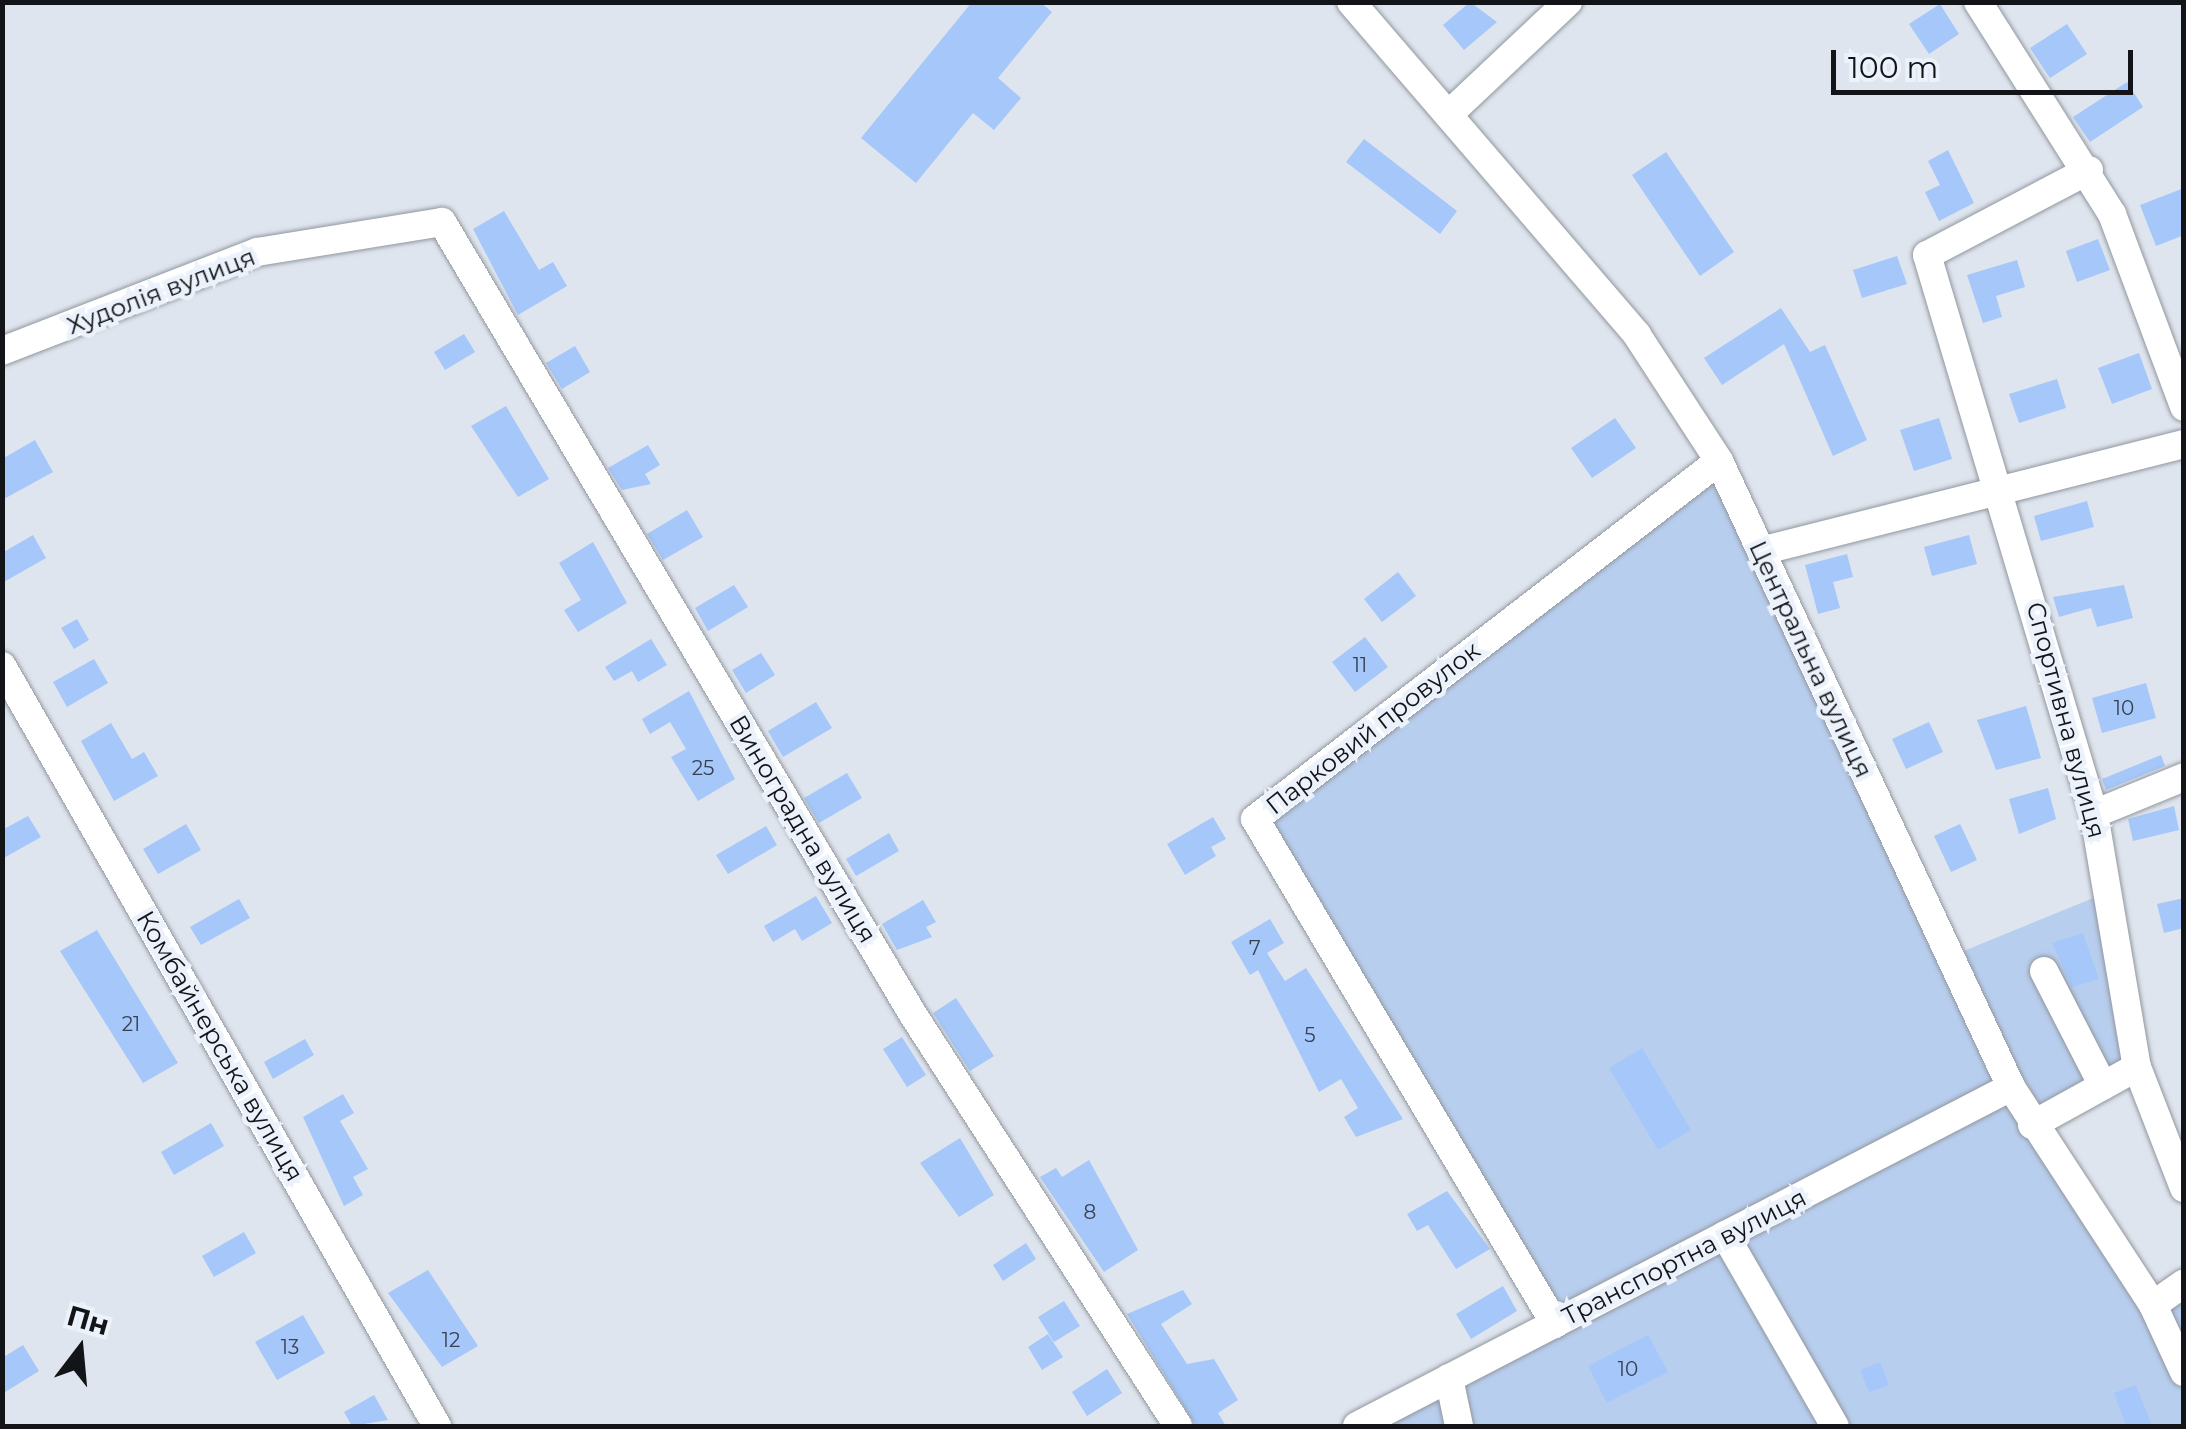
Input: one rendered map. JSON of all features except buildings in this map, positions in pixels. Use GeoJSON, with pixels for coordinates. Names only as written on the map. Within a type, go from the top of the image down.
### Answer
{"type":"FeatureCollection","features":[{"type":"Feature","properties":{"kind":"street","name":"Центральна вулиця"},"geometry":{"type":"LineString","coordinates":[[1351,2],[1637,335],[1718,461],[2010,1087],[2153,1305],[2184,1372]]}},
{"type":"Feature","properties":{"kind":"street"},"geometry":{"type":"LineString","coordinates":[[1448,115],[1568,2]]}},
{"type":"Feature","properties":{"kind":"street"},"geometry":{"type":"LineString","coordinates":[[1978,2],[2089,170],[2184,407]]}},
{"type":"Feature","properties":{"kind":"street","name":"Спортивна вулиця"},"geometry":{"type":"LineString","coordinates":[[2089,170],[1928,255],[2002,487],[2094,814],[2138,1067],[2184,1188]]}},
{"type":"Feature","properties":{"kind":"street","name":"Худолія вулиця"},"geometry":{"type":"LineString","coordinates":[[2,351],[257,252],[442,222]]}},
{"type":"Feature","properties":{"kind":"street","name":"Виноградна вулиця"},"geometry":{"type":"LineString","coordinates":[[442,222],[912,1013],[1178,1426]]}},
{"type":"Feature","properties":{"kind":"street"},"geometry":{"type":"LineString","coordinates":[[1761,551],[2184,444]]}},
{"type":"Feature","properties":{"kind":"street","name":"Парковий провулок"},"geometry":{"type":"LineString","coordinates":[[1554,1324],[1255,819],[1718,461]]}},
{"type":"Feature","properties":{"kind":"street","name":"Комбайнерська вулиця"},"geometry":{"type":"LineString","coordinates":[[2,666],[437,1426]]}},
{"type":"Feature","properties":{"kind":"street"},"geometry":{"type":"LineString","coordinates":[[2094,814],[2184,777]]}},
{"type":"Feature","properties":{"kind":"street"},"geometry":{"type":"LineString","coordinates":[[2044,971],[2102,1086]]}},
{"type":"Feature","properties":{"kind":"street"},"geometry":{"type":"LineString","coordinates":[[2032,1125],[2138,1067]]}},
{"type":"Feature","properties":{"kind":"street","name":"Транспортна вулиця"},"geometry":{"type":"LineString","coordinates":[[1357,1426],[2010,1087]]}},
{"type":"Feature","properties":{"kind":"street"},"geometry":{"type":"LineString","coordinates":[[1725,1235],[1835,1426]]}},
{"type":"Feature","properties":{"kind":"street"},"geometry":{"type":"LineString","coordinates":[[2153,1305],[2184,1283]]}},
{"type":"Feature","properties":{"kind":"street"},"geometry":{"type":"LineString","coordinates":[[1450,1378],[1459,1426]]}},
{"type":"Feature","properties":{"kind":"shaded area"},"geometry":{"type":"Polygon","coordinates":[[[1719,461],[1949,957],[2108,892],[2137,1067],[2033,1125],[2153,1305],[2183,1283],[2183,1426],[1357,1426],[1554,1324],[1255,819],[1719,461]]]}}]}
